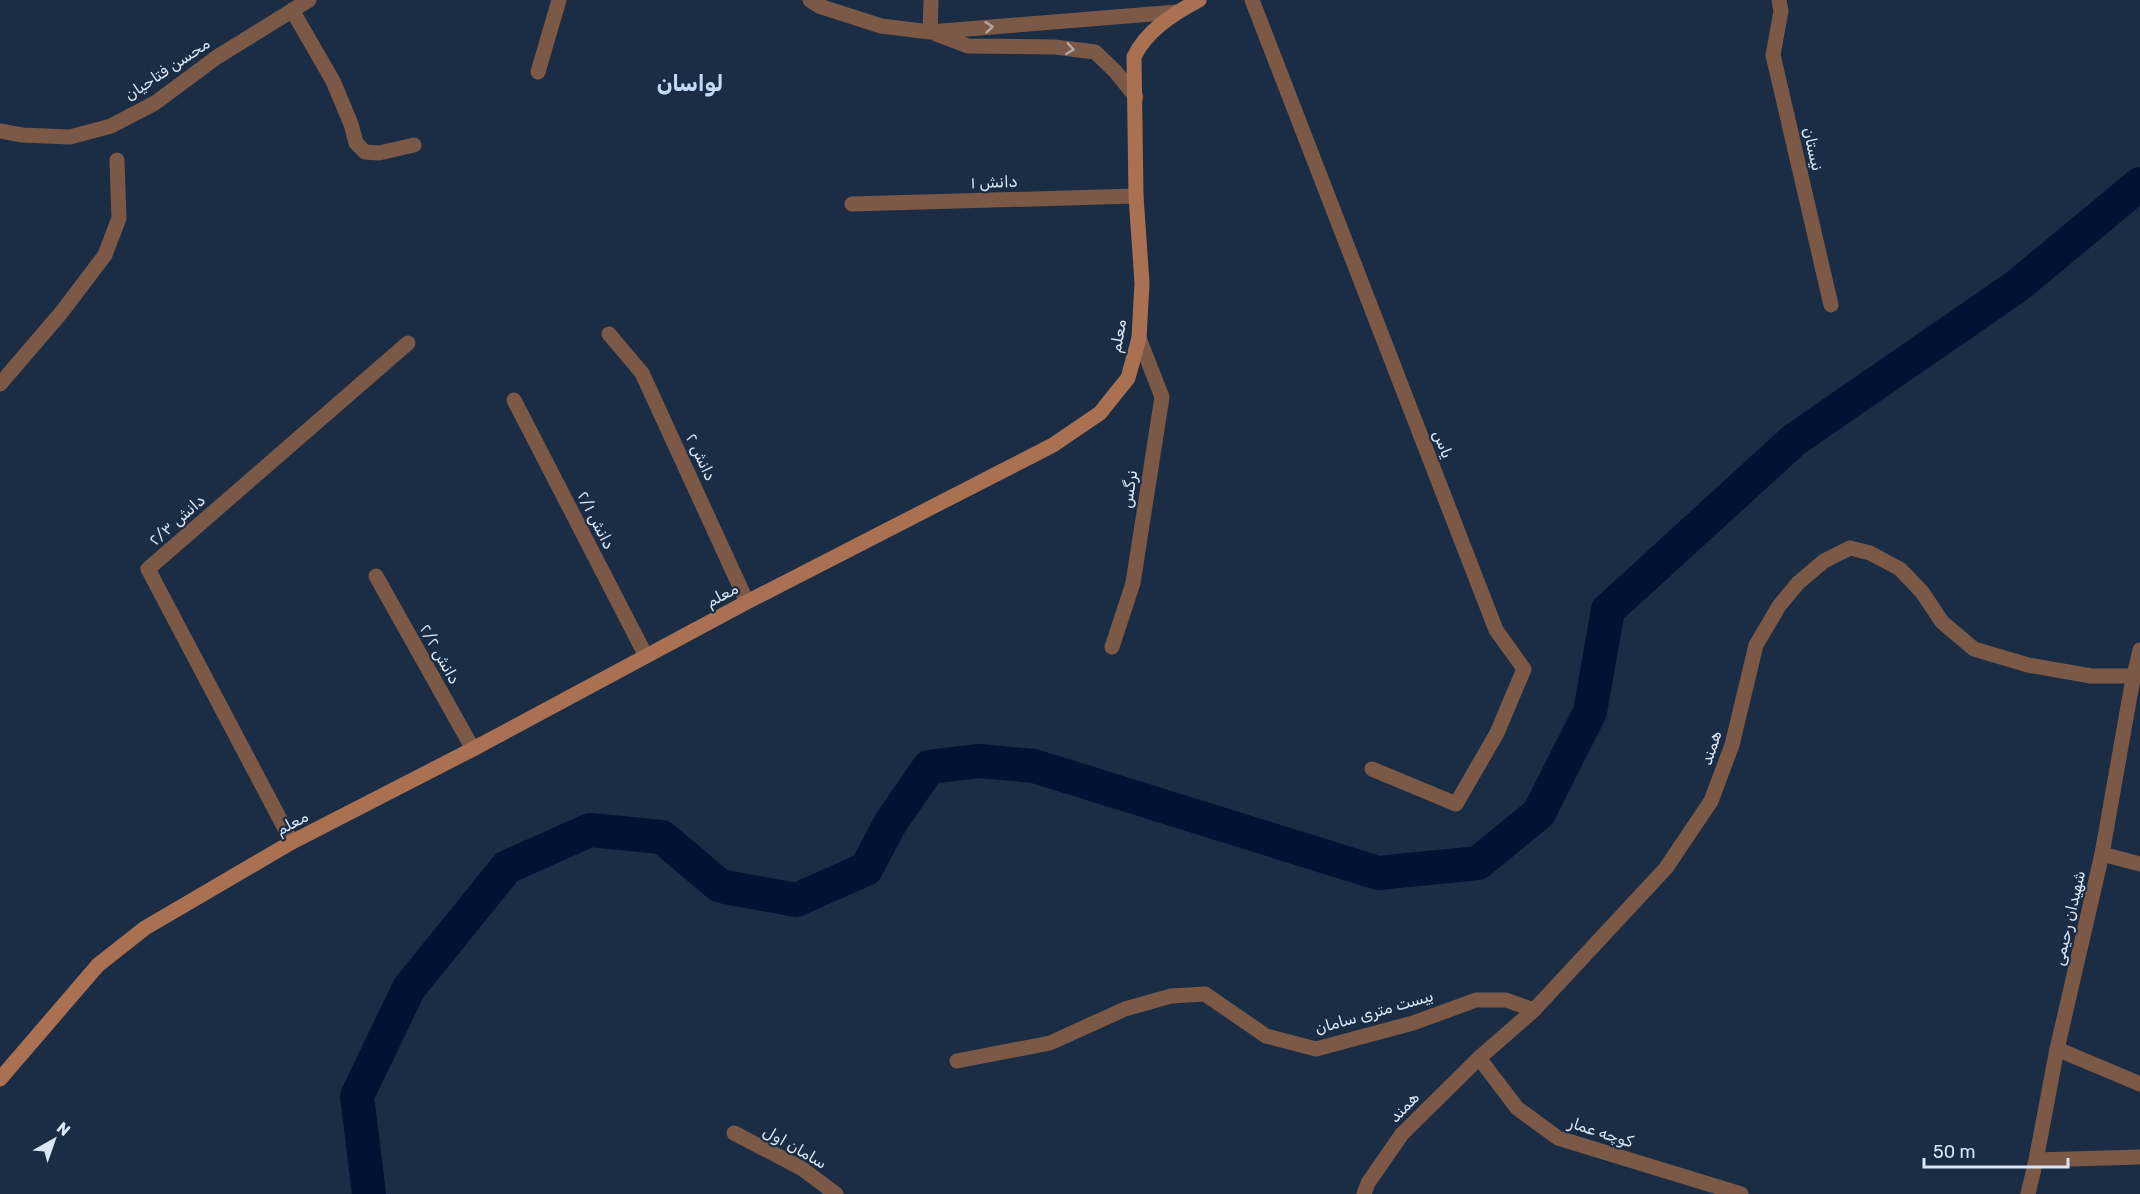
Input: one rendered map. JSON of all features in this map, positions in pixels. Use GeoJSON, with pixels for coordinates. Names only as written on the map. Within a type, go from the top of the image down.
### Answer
{"type":"FeatureCollection","features":[{"type":"Feature","properties":{"kind":"main road","name":"معلم"},"geometry":{"type":"LineString","coordinates":[[0,1079],[98,964],[145,928],[292,842],[747,602],[1053,445],[1100,413],[1128,378],[1139,338],[1142,284],[1136,196],[1134,57],[1141,41],[1177,12],[1198,0]]}},
{"type":"Feature","properties":{"kind":"street","name":"محسن فتاحیان"},"geometry":{"type":"LineString","coordinates":[[0,131],[22,135],[70,137],[111,126],[155,103],[217,57],[309,0]]}},
{"type":"Feature","properties":{"kind":"street"},"geometry":{"type":"LineString","coordinates":[[538,72],[559,0]]}},
{"type":"Feature","properties":{"kind":"street"},"geometry":{"type":"LineString","coordinates":[[810,0],[819,6],[881,26],[930,32],[1177,12]]}},
{"type":"Feature","properties":{"kind":"street"},"geometry":{"type":"LineString","coordinates":[[930,32],[931,0]]}},
{"type":"Feature","properties":{"kind":"street","name":"یاس"},"geometry":{"type":"LineString","coordinates":[[1252,0],[1496,630],[1524,669],[1497,734],[1456,804],[1372,768]]}},
{"type":"Feature","properties":{"kind":"street","name":"نیستان"},"geometry":{"type":"LineString","coordinates":[[1779,0],[1781,11],[1773,55],[1831,305]]}},
{"type":"Feature","properties":{"kind":"street"},"geometry":{"type":"LineString","coordinates":[[292,10],[333,81],[351,124],[356,143],[365,152],[379,153],[414,145]]}},
{"type":"Feature","properties":{"kind":"street"},"geometry":{"type":"LineString","coordinates":[[930,32],[968,46],[1055,47],[1095,52],[1115,71],[1136,97]]}},
{"type":"Feature","properties":{"kind":"street"},"geometry":{"type":"LineString","coordinates":[[0,384],[61,313],[105,255],[119,218],[117,160]]}},
{"type":"Feature","properties":{"kind":"street","name":"دانش ۱"},"geometry":{"type":"LineString","coordinates":[[852,204],[1136,196]]}},
{"type":"Feature","properties":{"kind":"street","name":"دانش ۲"},"geometry":{"type":"LineString","coordinates":[[609,334],[642,373],[747,602]]}},
{"type":"Feature","properties":{"kind":"street","name":"نرگس"},"geometry":{"type":"LineString","coordinates":[[1112,647],[1133,583],[1162,397],[1139,338]]}},
{"type":"Feature","properties":{"kind":"street","name":"دانش ۲/۳"},"geometry":{"type":"LineString","coordinates":[[292,842],[148,568],[408,343]]}},
{"type":"Feature","properties":{"kind":"street","name":"دانش ۲/۱"},"geometry":{"type":"LineString","coordinates":[[514,400],[646,656]]}},
{"type":"Feature","properties":{"kind":"street","name":"همند"},"geometry":{"type":"LineString","coordinates":[[1364,1194],[1368,1183],[1402,1134],[1479,1058],[1534,1010],[1666,868],[1712,801],[1732,745],[1756,645],[1779,606],[1798,582],[1824,561],[1850,548],[1870,553],[1900,569],[1922,592],[1942,622],[1974,649],[2028,665],[2091,676],[2134,676]]}},
{"type":"Feature","properties":{"kind":"street","name":"دانش ۲/۲"},"geometry":{"type":"LineString","coordinates":[[376,576],[472,749]]}},
{"type":"Feature","properties":{"kind":"street","name":"شهیدان رحیمی"},"geometry":{"type":"LineString","coordinates":[[2028,1194],[2057,1049],[2102,854],[2140,650]]}},
{"type":"Feature","properties":{"kind":"street"},"geometry":{"type":"LineString","coordinates":[[2102,854],[2140,864]]}},
{"type":"Feature","properties":{"kind":"street","name":"بیست متری سامان"},"geometry":{"type":"LineString","coordinates":[[957,1061],[1050,1043],[1125,1009],[1171,996],[1205,994],[1266,1036],[1316,1049],[1413,1023],[1476,1000],[1506,1000],[1534,1010]]}},
{"type":"Feature","properties":{"kind":"street"},"geometry":{"type":"LineString","coordinates":[[2057,1049],[2140,1084]]}},
{"type":"Feature","properties":{"kind":"street","name":"کوچه عمار"},"geometry":{"type":"LineString","coordinates":[[1479,1058],[1516,1108],[1558,1138],[1741,1194]]}},
{"type":"Feature","properties":{"kind":"street","name":"سامان اول"},"geometry":{"type":"LineString","coordinates":[[734,1134],[801,1168],[836,1194]]}},
{"type":"Feature","properties":{"kind":"street"},"geometry":{"type":"LineString","coordinates":[[2036,1160],[2140,1157]]}},
{"type":"Feature","properties":{"kind":"waterway"},"geometry":{"type":"LineString","coordinates":[[369,1194],[357,1096],[409,988],[507,867],[590,830],[662,837],[720,886],[796,900],[866,869],[891,822],[929,767],[979,761],[1034,766],[1378,873],[1478,863],[1539,813],[1590,712],[1608,610],[1794,440],[2017,286],[2140,184]]}},
{"type":"Feature","properties":{"kind":"district","name":"لواسان"},"geometry":{"type":"Point","coordinates":[690,83]}}]}
